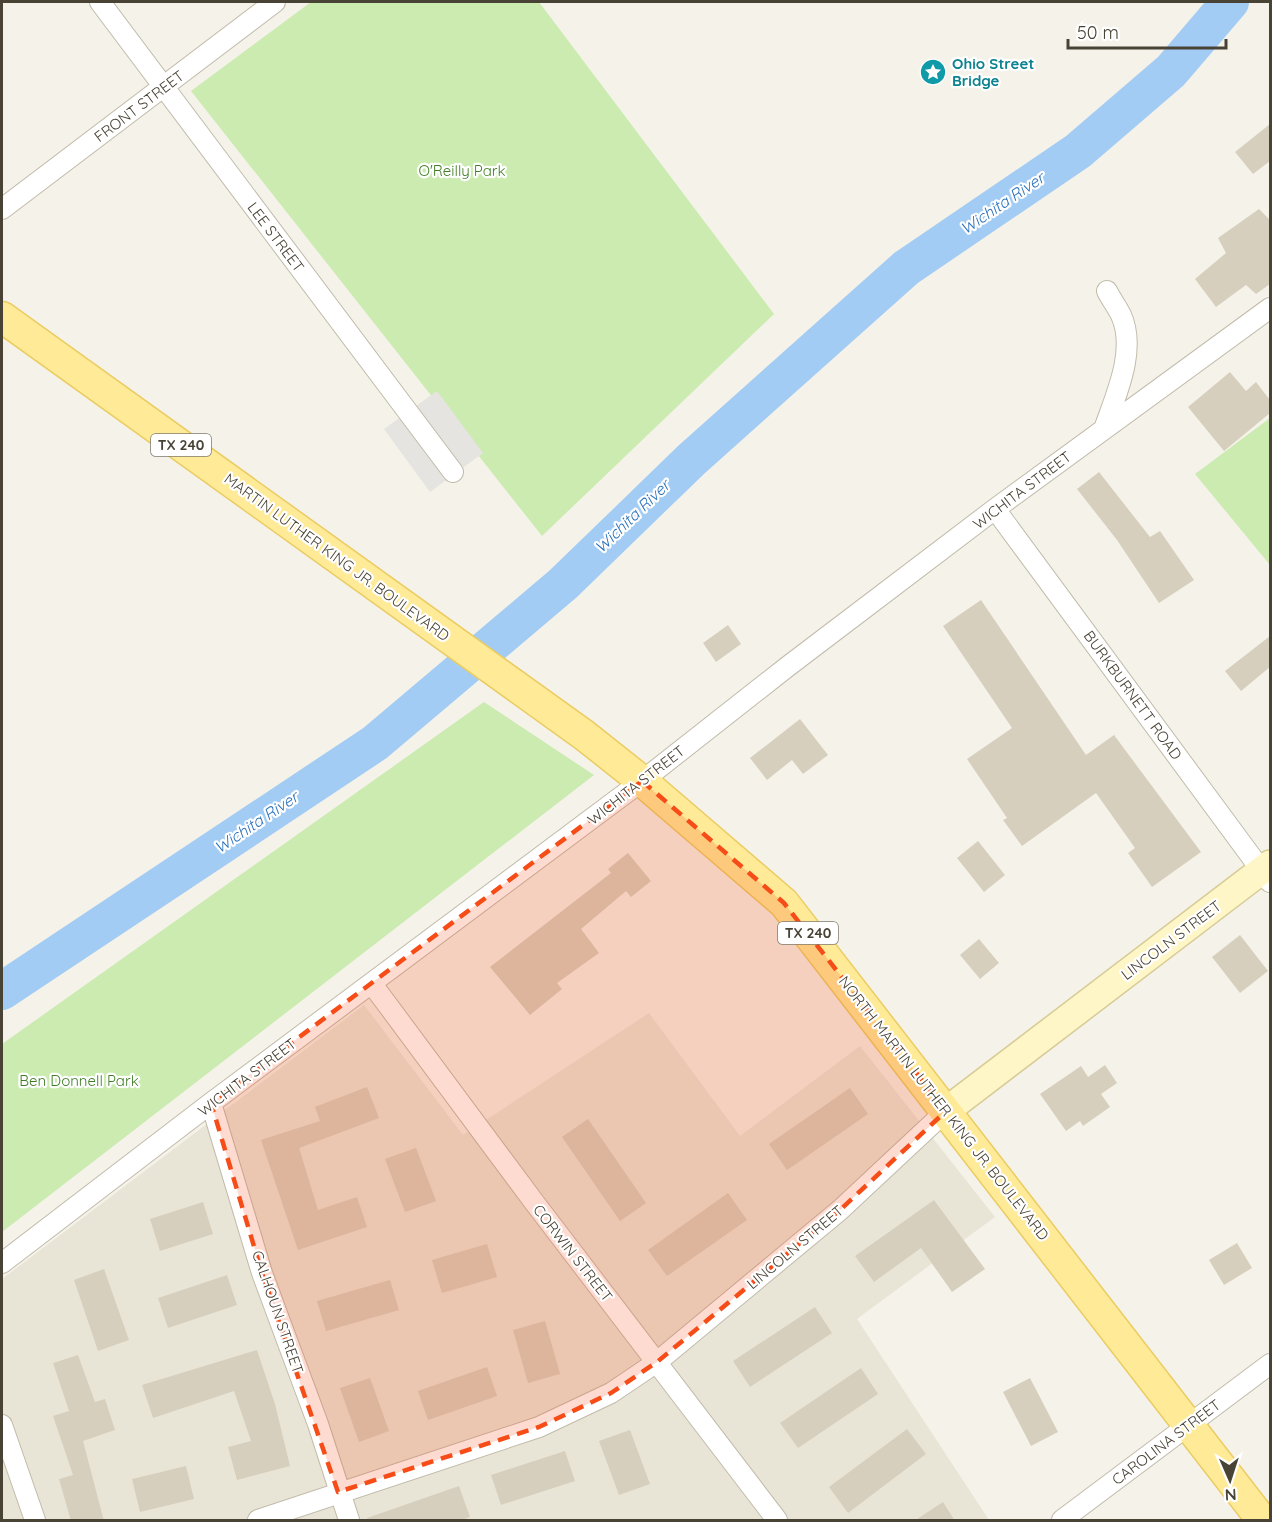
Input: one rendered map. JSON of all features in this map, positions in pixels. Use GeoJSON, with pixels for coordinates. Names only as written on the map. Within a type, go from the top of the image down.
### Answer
{"type":"FeatureCollection","features":[{"type":"Feature","properties":{"kind":"main road","name":"MARTIN LUTHER KING JR. BOULEVARD"},"geometry":{"type":"LineString","coordinates":[[2,317],[584,735]]}},
{"type":"Feature","properties":{"kind":"main road","name":"NORTH MARTIN LUTHER KING JR. BOULEVARD"},"geometry":{"type":"LineString","coordinates":[[584,735],[642,781],[784,903],[1190,1424],[1262,1521]]}},
{"type":"Feature","properties":{"kind":"main road","name":"LINCOLN STREET"},"geometry":{"type":"LineString","coordinates":[[946,1111],[1268,872]]}},
{"type":"Feature","properties":{"kind":"street","name":"LEE STREET"},"geometry":{"type":"LineString","coordinates":[[100,2],[453,472]]}},
{"type":"Feature","properties":{"kind":"street","name":"FRONT STREET"},"geometry":{"type":"LineString","coordinates":[[2,209],[275,2]]}},
{"type":"Feature","properties":{"kind":"street"},"geometry":{"type":"LineString","coordinates":[[1104,429],[1121,382],[1126,349],[1122,317],[1107,291]]}},
{"type":"Feature","properties":{"kind":"street","name":"WICHITA STREET"},"geometry":{"type":"LineString","coordinates":[[2,1263],[211,1103],[642,781],[995,509],[1270,308]]}},
{"type":"Feature","properties":{"kind":"street","name":"BURKBURNETT ROAD"},"geometry":{"type":"LineString","coordinates":[[995,509],[1268,872]]}},
{"type":"Feature","properties":{"kind":"street","name":"CORWIN STREET"},"geometry":{"type":"LineString","coordinates":[[372,984],[534,1202],[777,1521]]}},
{"type":"Feature","properties":{"kind":"street","name":"CALHOUN STREET"},"geometry":{"type":"LineString","coordinates":[[211,1103],[262,1273],[318,1424],[349,1521]]}},
{"type":"Feature","properties":{"kind":"street","name":"LINCOLN STREET"},"geometry":{"type":"LineString","coordinates":[[258,1521],[556,1420],[612,1393],[657,1362],[840,1210],[946,1111]]}},
{"type":"Feature","properties":{"kind":"street","name":"CAROLINA STREET"},"geometry":{"type":"LineString","coordinates":[[1062,1521],[1270,1364]]}},
{"type":"Feature","properties":{"kind":"street"},"geometry":{"type":"LineString","coordinates":[[2,1425],[35,1521]]}},
{"type":"Feature","properties":{"kind":"highlighted area"},"geometry":{"type":"Polygon","coordinates":[[[642,781],[784,903],[946,1111],[840,1210],[657,1362],[611,1393],[539,1427],[338,1492],[262,1273],[211,1103],[642,781]]]}},
{"type":"Feature","properties":{"kind":"shaded area"},"geometry":{"type":"Polygon","coordinates":[[[437,391],[483,453],[430,492],[384,429],[437,391]]]}},
{"type":"Feature","properties":{"kind":"shaded area"},"geometry":{"type":"Polygon","coordinates":[[[364,1005],[463,1135],[649,1013],[740,1136],[860,1046],[995,1217],[857,1319],[989,1520],[2,1520],[2,1279],[364,1005]]]}},
{"type":"Feature","properties":{"kind":"green space","name":"O'Reilly Park"},"geometry":{"type":"Polygon","coordinates":[[[311,2],[539,2],[774,314],[542,536],[191,91],[311,2]]]}},
{"type":"Feature","properties":{"kind":"green space"},"geometry":{"type":"Polygon","coordinates":[[[1270,418],[1270,565],[1195,474],[1270,418]]]}},
{"type":"Feature","properties":{"kind":"green space","name":"Ben Donnell Park"},"geometry":{"type":"Polygon","coordinates":[[[484,702],[594,775],[2,1232],[2,1044],[484,702]]]}},
{"type":"Feature","properties":{"kind":"building"},"geometry":{"type":"Polygon","coordinates":[[[1270,124],[1270,161],[1253,174],[1235,152],[1270,124]]]}},
{"type":"Feature","properties":{"kind":"building"},"geometry":{"type":"Polygon","coordinates":[[[1259,209],[1270,220],[1270,284],[1256,294],[1246,285],[1216,307],[1195,279],[1226,253],[1218,238],[1259,209]]]}},
{"type":"Feature","properties":{"kind":"building"},"geometry":{"type":"Polygon","coordinates":[[[1230,372],[1246,391],[1256,382],[1270,400],[1270,413],[1224,451],[1188,407],[1230,372]]]}},
{"type":"Feature","properties":{"kind":"building"},"geometry":{"type":"Polygon","coordinates":[[[1099,472],[1150,537],[1160,531],[1194,580],[1159,603],[1117,540],[1077,489],[1099,472]]]}},
{"type":"Feature","properties":{"kind":"building"},"geometry":{"type":"Polygon","coordinates":[[[981,600],[1086,755],[1114,735],[1201,852],[1152,887],[1128,853],[1135,848],[1096,793],[1022,846],[1003,820],[1007,818],[967,759],[1012,728],[943,626],[981,600]]]}},
{"type":"Feature","properties":{"kind":"building"},"geometry":{"type":"Polygon","coordinates":[[[728,625],[741,644],[716,662],[703,643],[728,625]]]}},
{"type":"Feature","properties":{"kind":"building"},"geometry":{"type":"Polygon","coordinates":[[[1270,636],[1270,667],[1241,691],[1225,671],[1270,636]]]}},
{"type":"Feature","properties":{"kind":"building"},"geometry":{"type":"Polygon","coordinates":[[[800,719],[828,755],[803,774],[792,760],[767,780],[750,758],[800,719]]]}},
{"type":"Feature","properties":{"kind":"building"},"geometry":{"type":"Polygon","coordinates":[[[978,841],[1005,875],[984,892],[957,858],[978,841]]]}},
{"type":"Feature","properties":{"kind":"building"},"geometry":{"type":"Polygon","coordinates":[[[628,853],[651,881],[631,897],[626,891],[581,929],[599,953],[557,983],[562,989],[530,1015],[490,967],[611,873],[608,869],[628,853]]]}},
{"type":"Feature","properties":{"kind":"building"},"geometry":{"type":"Polygon","coordinates":[[[1240,935],[1268,971],[1240,993],[1212,957],[1240,935]]]}},
{"type":"Feature","properties":{"kind":"building"},"geometry":{"type":"Polygon","coordinates":[[[979,939],[999,963],[980,979],[960,955],[979,939]]]}},
{"type":"Feature","properties":{"kind":"building"},"geometry":{"type":"Polygon","coordinates":[[[1105,1065],[1117,1083],[1101,1094],[1110,1107],[1083,1126],[1080,1121],[1066,1131],[1040,1094],[1081,1066],[1088,1077],[1105,1065]]]}},
{"type":"Feature","properties":{"kind":"building"},"geometry":{"type":"Polygon","coordinates":[[[367,1087],[379,1118],[299,1148],[318,1210],[357,1197],[367,1227],[298,1250],[261,1140],[320,1121],[315,1107],[367,1087]]]}},
{"type":"Feature","properties":{"kind":"building"},"geometry":{"type":"Polygon","coordinates":[[[850,1088],[868,1114],[787,1170],[769,1144],[850,1088]]]}},
{"type":"Feature","properties":{"kind":"building"},"geometry":{"type":"Polygon","coordinates":[[[588,1119],[646,1203],[620,1221],[562,1137],[588,1119]]]}},
{"type":"Feature","properties":{"kind":"building"},"geometry":{"type":"Polygon","coordinates":[[[416,1148],[436,1201],[405,1212],[385,1159],[416,1148]]]}},
{"type":"Feature","properties":{"kind":"building"},"geometry":{"type":"Polygon","coordinates":[[[728,1193],[747,1220],[667,1276],[648,1250],[728,1193]]]}},
{"type":"Feature","properties":{"kind":"building"},"geometry":{"type":"Polygon","coordinates":[[[934,1200],[985,1269],[952,1292],[921,1248],[874,1282],[855,1256],[934,1200]]]}},
{"type":"Feature","properties":{"kind":"building"},"geometry":{"type":"Polygon","coordinates":[[[203,1202],[213,1234],[160,1251],[150,1219],[203,1202]]]}},
{"type":"Feature","properties":{"kind":"building"},"geometry":{"type":"Polygon","coordinates":[[[1237,1243],[1252,1268],[1224,1285],[1209,1260],[1237,1243]]]}},
{"type":"Feature","properties":{"kind":"building"},"geometry":{"type":"Polygon","coordinates":[[[487,1244],[497,1277],[442,1293],[432,1260],[487,1244]]]}},
{"type":"Feature","properties":{"kind":"building"},"geometry":{"type":"Polygon","coordinates":[[[104,1269],[129,1340],[98,1351],[74,1280],[104,1269]]]}},
{"type":"Feature","properties":{"kind":"building"},"geometry":{"type":"Polygon","coordinates":[[[227,1275],[237,1305],[168,1328],[158,1298],[227,1275]]]}},
{"type":"Feature","properties":{"kind":"building"},"geometry":{"type":"Polygon","coordinates":[[[390,1280],[399,1310],[326,1331],[317,1301],[390,1280]]]}},
{"type":"Feature","properties":{"kind":"building"},"geometry":{"type":"Polygon","coordinates":[[[815,1307],[832,1333],[750,1387],[733,1361],[815,1307]]]}},
{"type":"Feature","properties":{"kind":"building"},"geometry":{"type":"Polygon","coordinates":[[[545,1321],[560,1374],[528,1383],[513,1330],[545,1321]]]}},
{"type":"Feature","properties":{"kind":"building"},"geometry":{"type":"Polygon","coordinates":[[[257,1350],[275,1404],[290,1466],[237,1480],[228,1447],[251,1441],[234,1391],[153,1418],[142,1385],[257,1350]]]}},
{"type":"Feature","properties":{"kind":"building"},"geometry":{"type":"Polygon","coordinates":[[[78,1355],[95,1402],[105,1399],[115,1430],[83,1441],[104,1521],[71,1521],[59,1479],[73,1475],[53,1416],[69,1411],[53,1363],[78,1355]]]}},
{"type":"Feature","properties":{"kind":"building"},"geometry":{"type":"Polygon","coordinates":[[[487,1367],[497,1396],[428,1420],[418,1391],[487,1367]]]}},
{"type":"Feature","properties":{"kind":"building"},"geometry":{"type":"Polygon","coordinates":[[[861,1368],[878,1394],[798,1448],[780,1423],[861,1368]]]}},
{"type":"Feature","properties":{"kind":"building"},"geometry":{"type":"Polygon","coordinates":[[[370,1378],[389,1431],[359,1442],[340,1388],[370,1378]]]}},
{"type":"Feature","properties":{"kind":"building"},"geometry":{"type":"Polygon","coordinates":[[[1030,1378],[1058,1432],[1031,1446],[1003,1392],[1030,1378]]]}},
{"type":"Feature","properties":{"kind":"building"},"geometry":{"type":"Polygon","coordinates":[[[907,1429],[926,1454],[848,1513],[829,1487],[907,1429]]]}},
{"type":"Feature","properties":{"kind":"building"},"geometry":{"type":"Polygon","coordinates":[[[630,1430],[650,1484],[619,1495],[599,1441],[630,1430]]]}},
{"type":"Feature","properties":{"kind":"building"},"geometry":{"type":"Polygon","coordinates":[[[565,1451],[575,1481],[501,1505],[491,1475],[565,1451]]]}},
{"type":"Feature","properties":{"kind":"building"},"geometry":{"type":"Polygon","coordinates":[[[186,1466],[194,1499],[140,1512],[132,1479],[186,1466]]]}},
{"type":"Feature","properties":{"kind":"building"},"geometry":{"type":"Polygon","coordinates":[[[459,1486],[470,1517],[459,1521],[367,1521],[367,1518],[459,1486]]]}},
{"type":"Feature","properties":{"kind":"building"},"geometry":{"type":"Polygon","coordinates":[[[943,1502],[955,1521],[914,1521],[943,1502]]]}},
{"type":"Feature","properties":{"kind":"waterway","name":"Wichita River"},"geometry":{"type":"LineString","coordinates":[[2,991],[375,743],[563,584],[691,460],[906,268],[1078,151],[1171,71],[1230,2]]}},
{"type":"Feature","properties":{"kind":"place","name":"Ohio Street Bridge"},"geometry":{"type":"Point","coordinates":[933,72]}}]}
